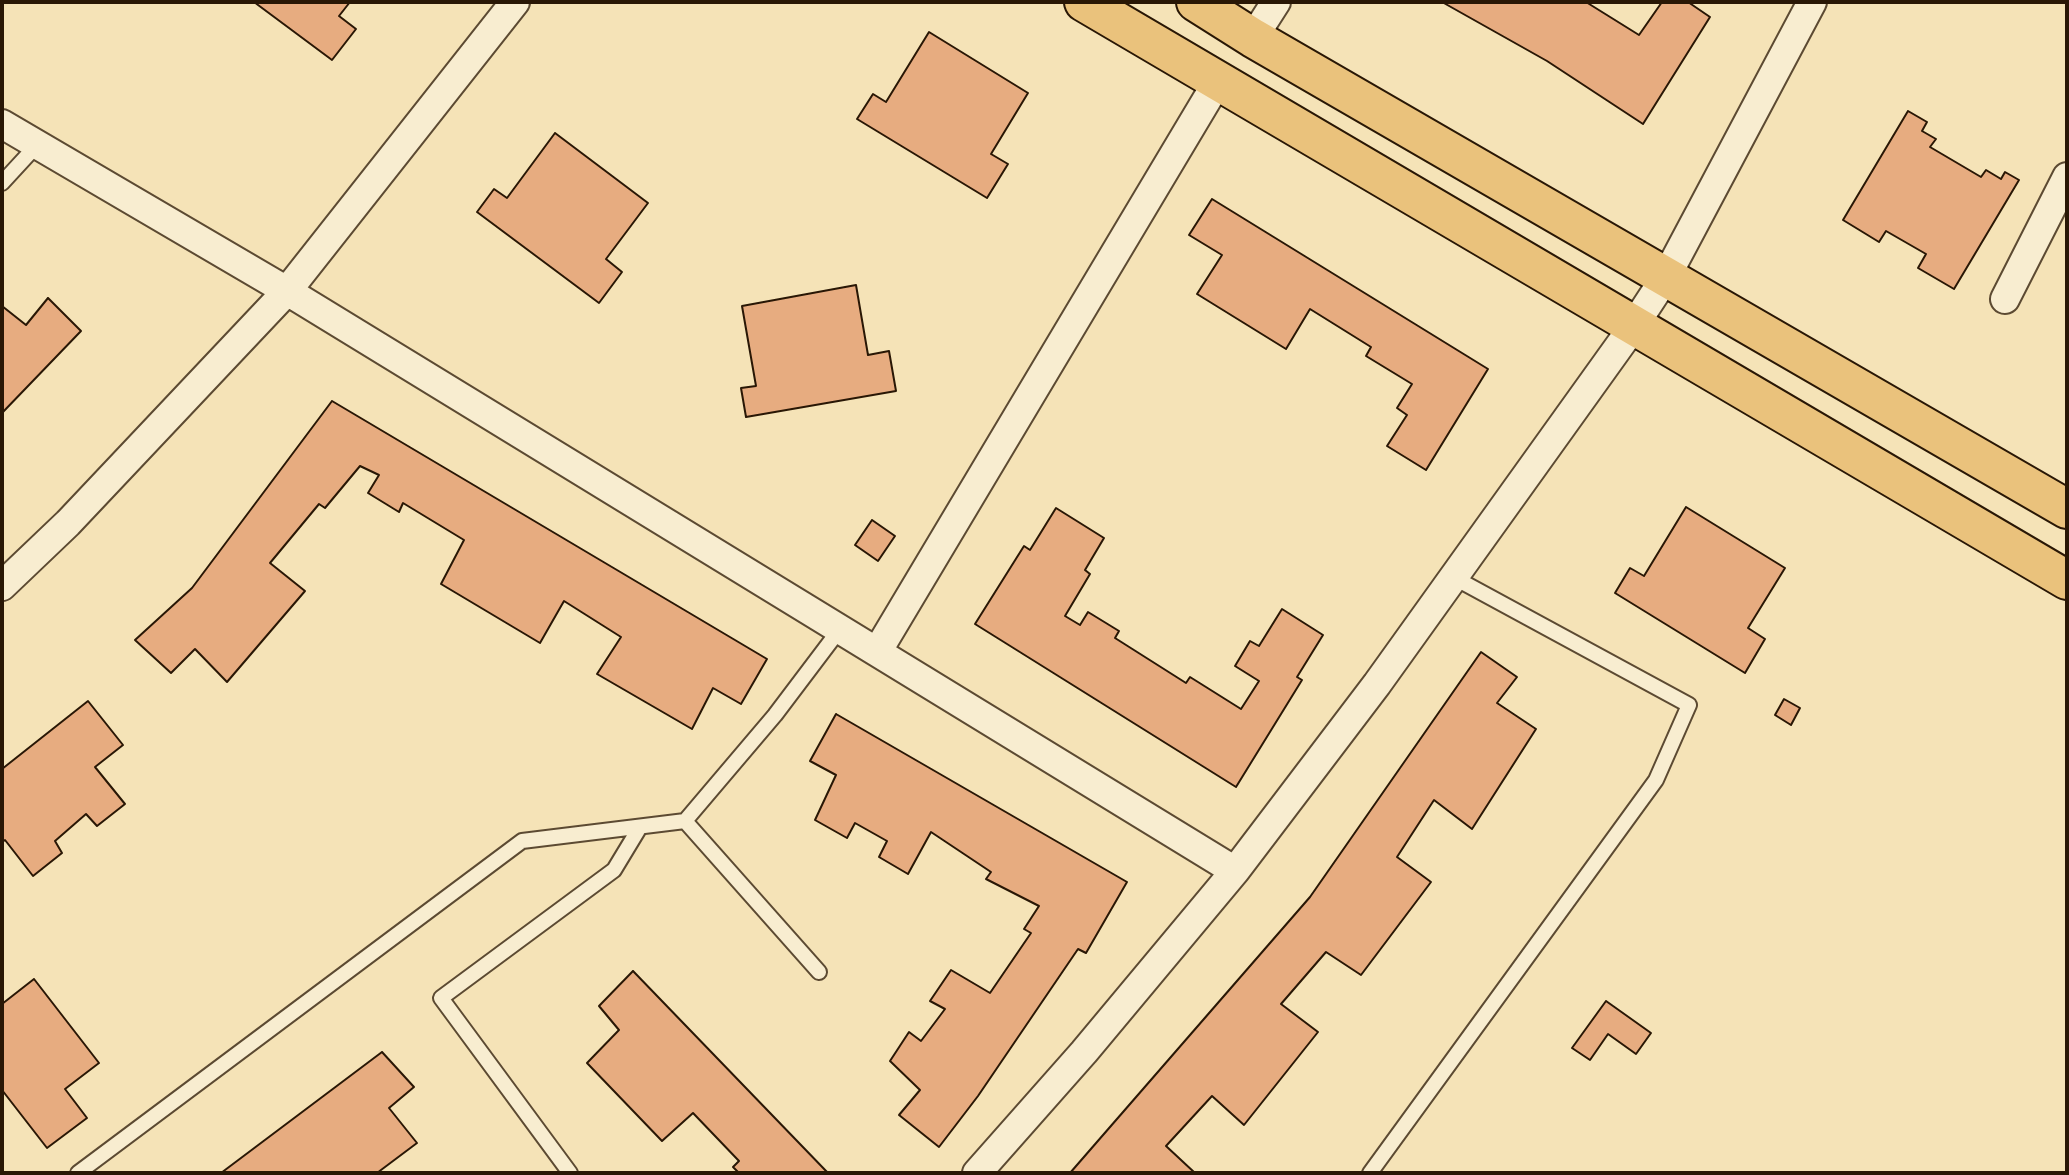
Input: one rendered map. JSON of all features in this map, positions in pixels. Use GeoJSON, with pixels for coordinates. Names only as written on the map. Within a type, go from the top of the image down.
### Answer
{"type":"FeatureCollection","features":[{"type":"Feature","properties":{"kind":"main road"},"geometry":{"type":"LineString","coordinates":[[1084,2],[2067,580]]}},
{"type":"Feature","properties":{"kind":"main road"},"geometry":{"type":"LineString","coordinates":[[1196,2],[2067,509]]}},
{"type":"Feature","properties":{"kind":"street"},"geometry":{"type":"LineString","coordinates":[[2,586],[68,523],[287,291],[515,2]]}},
{"type":"Feature","properties":{"kind":"street"},"geometry":{"type":"LineString","coordinates":[[1254,38],[1276,2]]}},
{"type":"Feature","properties":{"kind":"street"},"geometry":{"type":"LineString","coordinates":[[977,1173],[1084,1052],[1235,871],[1453,578],[1633,327],[1667,275],[1812,2]]}},
{"type":"Feature","properties":{"kind":"street"},"geometry":{"type":"LineString","coordinates":[[877,652],[1218,81]]}},
{"type":"Feature","properties":{"kind":"street"},"geometry":{"type":"LineString","coordinates":[[2,124],[287,291],[1235,871]]}},
{"type":"Feature","properties":{"kind":"street"},"geometry":{"type":"LineString","coordinates":[[2005,299],[2067,177]]}},
{"type":"Feature","properties":{"kind":"lane"},"geometry":{"type":"LineString","coordinates":[[2,183],[37,145]]}},
{"type":"Feature","properties":{"kind":"lane"},"geometry":{"type":"LineString","coordinates":[[1370,1173],[1656,780],[1689,705],[1453,578]]}},
{"type":"Feature","properties":{"kind":"lane"},"geometry":{"type":"LineString","coordinates":[[78,1173],[522,841],[685,821],[775,715],[840,629]]}},
{"type":"Feature","properties":{"kind":"lane"},"geometry":{"type":"LineString","coordinates":[[685,821],[819,972]]}},
{"type":"Feature","properties":{"kind":"lane"},"geometry":{"type":"LineString","coordinates":[[570,1172],[441,998],[614,870],[640,827]]}},
{"type":"Feature","properties":{"kind":"building"},"geometry":{"type":"Polygon","coordinates":[[[254,2],[350,2],[339,16],[356,29],[332,60],[254,2]]]}},
{"type":"Feature","properties":{"kind":"building"},"geometry":{"type":"Polygon","coordinates":[[[1442,2],[1586,2],[1639,35],[1662,2],[1688,2],[1710,17],[1643,124],[1547,61],[1442,2]]]}},
{"type":"Feature","properties":{"kind":"building"},"geometry":{"type":"Polygon","coordinates":[[[929,32],[1028,93],[991,154],[1008,164],[987,198],[857,119],[873,94],[886,102],[929,32]]]}},
{"type":"Feature","properties":{"kind":"building"},"geometry":{"type":"Polygon","coordinates":[[[1908,111],[1927,122],[1922,131],[1936,139],[1930,147],[1981,177],[1986,170],[2001,179],[2005,172],[2019,180],[1954,289],[1918,268],[1926,254],[1886,231],[1879,242],[1843,220],[1908,111]]]}},
{"type":"Feature","properties":{"kind":"building"},"geometry":{"type":"Polygon","coordinates":[[[555,133],[648,203],[606,259],[622,272],[599,303],[477,212],[494,189],[507,198],[555,133]]]}},
{"type":"Feature","properties":{"kind":"building"},"geometry":{"type":"Polygon","coordinates":[[[1212,199],[1488,369],[1426,470],[1387,446],[1407,415],[1397,408],[1412,384],[1366,356],[1371,347],[1310,309],[1286,349],[1197,294],[1222,255],[1189,235],[1212,199]]]}},
{"type":"Feature","properties":{"kind":"building"},"geometry":{"type":"Polygon","coordinates":[[[856,285],[868,355],[889,351],[896,391],[746,417],[741,388],[756,386],[742,306],[856,285]]]}},
{"type":"Feature","properties":{"kind":"building"},"geometry":{"type":"Polygon","coordinates":[[[48,298],[81,331],[2,413],[2,306],[26,325],[48,298]]]}},
{"type":"Feature","properties":{"kind":"building"},"geometry":{"type":"Polygon","coordinates":[[[332,401],[767,659],[741,704],[713,688],[692,729],[597,674],[621,637],[564,601],[540,643],[441,584],[464,540],[403,503],[399,512],[368,493],[379,475],[360,466],[325,508],[319,504],[270,563],[305,591],[227,682],[195,649],[171,673],[135,640],[192,588],[332,401]]]}},
{"type":"Feature","properties":{"kind":"building"},"geometry":{"type":"Polygon","coordinates":[[[1686,507],[1785,568],[1748,628],[1765,639],[1745,673],[1615,593],[1630,568],[1644,576],[1686,507]]]}},
{"type":"Feature","properties":{"kind":"building"},"geometry":{"type":"Polygon","coordinates":[[[1056,508],[1104,538],[1085,570],[1090,574],[1065,616],[1080,625],[1088,612],[1119,631],[1115,638],[1186,683],[1190,677],[1241,709],[1259,681],[1235,666],[1250,641],[1259,646],[1282,609],[1323,635],[1297,677],[1302,680],[1236,787],[975,624],[1024,546],[1030,550],[1056,508]]]}},
{"type":"Feature","properties":{"kind":"building"},"geometry":{"type":"Polygon","coordinates":[[[872,520],[895,536],[878,561],[855,545],[872,520]]]}},
{"type":"Feature","properties":{"kind":"building"},"geometry":{"type":"Polygon","coordinates":[[[1481,652],[1517,677],[1497,703],[1536,729],[1472,829],[1434,800],[1397,857],[1431,882],[1361,975],[1326,952],[1281,1004],[1318,1032],[1244,1125],[1212,1096],[1166,1146],[1195,1173],[1070,1173],[1310,897],[1481,652]]]}},
{"type":"Feature","properties":{"kind":"building"},"geometry":{"type":"Polygon","coordinates":[[[1784,699],[1800,708],[1791,725],[1775,715],[1784,699]]]}},
{"type":"Feature","properties":{"kind":"building"},"geometry":{"type":"Polygon","coordinates":[[[88,701],[123,745],[95,767],[125,804],[97,826],[86,814],[55,841],[62,853],[33,876],[5,840],[2,842],[2,769],[88,701]]]}},
{"type":"Feature","properties":{"kind":"building"},"geometry":{"type":"Polygon","coordinates":[[[836,714],[1127,882],[1086,953],[1078,949],[978,1096],[939,1147],[899,1115],[920,1090],[890,1061],[909,1032],[921,1041],[945,1009],[930,1001],[951,970],[990,993],[1031,933],[1024,929],[1039,906],[986,879],[991,872],[931,832],[908,874],[879,857],[887,841],[855,823],[847,838],[815,820],[836,775],[810,761],[836,714]]]}},
{"type":"Feature","properties":{"kind":"building"},"geometry":{"type":"Polygon","coordinates":[[[633,971],[828,1173],[739,1173],[733,1167],[739,1161],[693,1113],[662,1141],[587,1063],[619,1030],[599,1006],[633,971]]]}},
{"type":"Feature","properties":{"kind":"building"},"geometry":{"type":"Polygon","coordinates":[[[34,979],[99,1063],[65,1089],[87,1118],[47,1148],[2,1090],[2,1004],[34,979]]]}},
{"type":"Feature","properties":{"kind":"building"},"geometry":{"type":"Polygon","coordinates":[[[1606,1001],[1651,1033],[1636,1054],[1608,1034],[1590,1060],[1572,1048],[1606,1001]]]}},
{"type":"Feature","properties":{"kind":"building"},"geometry":{"type":"Polygon","coordinates":[[[382,1052],[414,1087],[389,1108],[417,1143],[377,1173],[221,1173],[382,1052]]]}}]}
